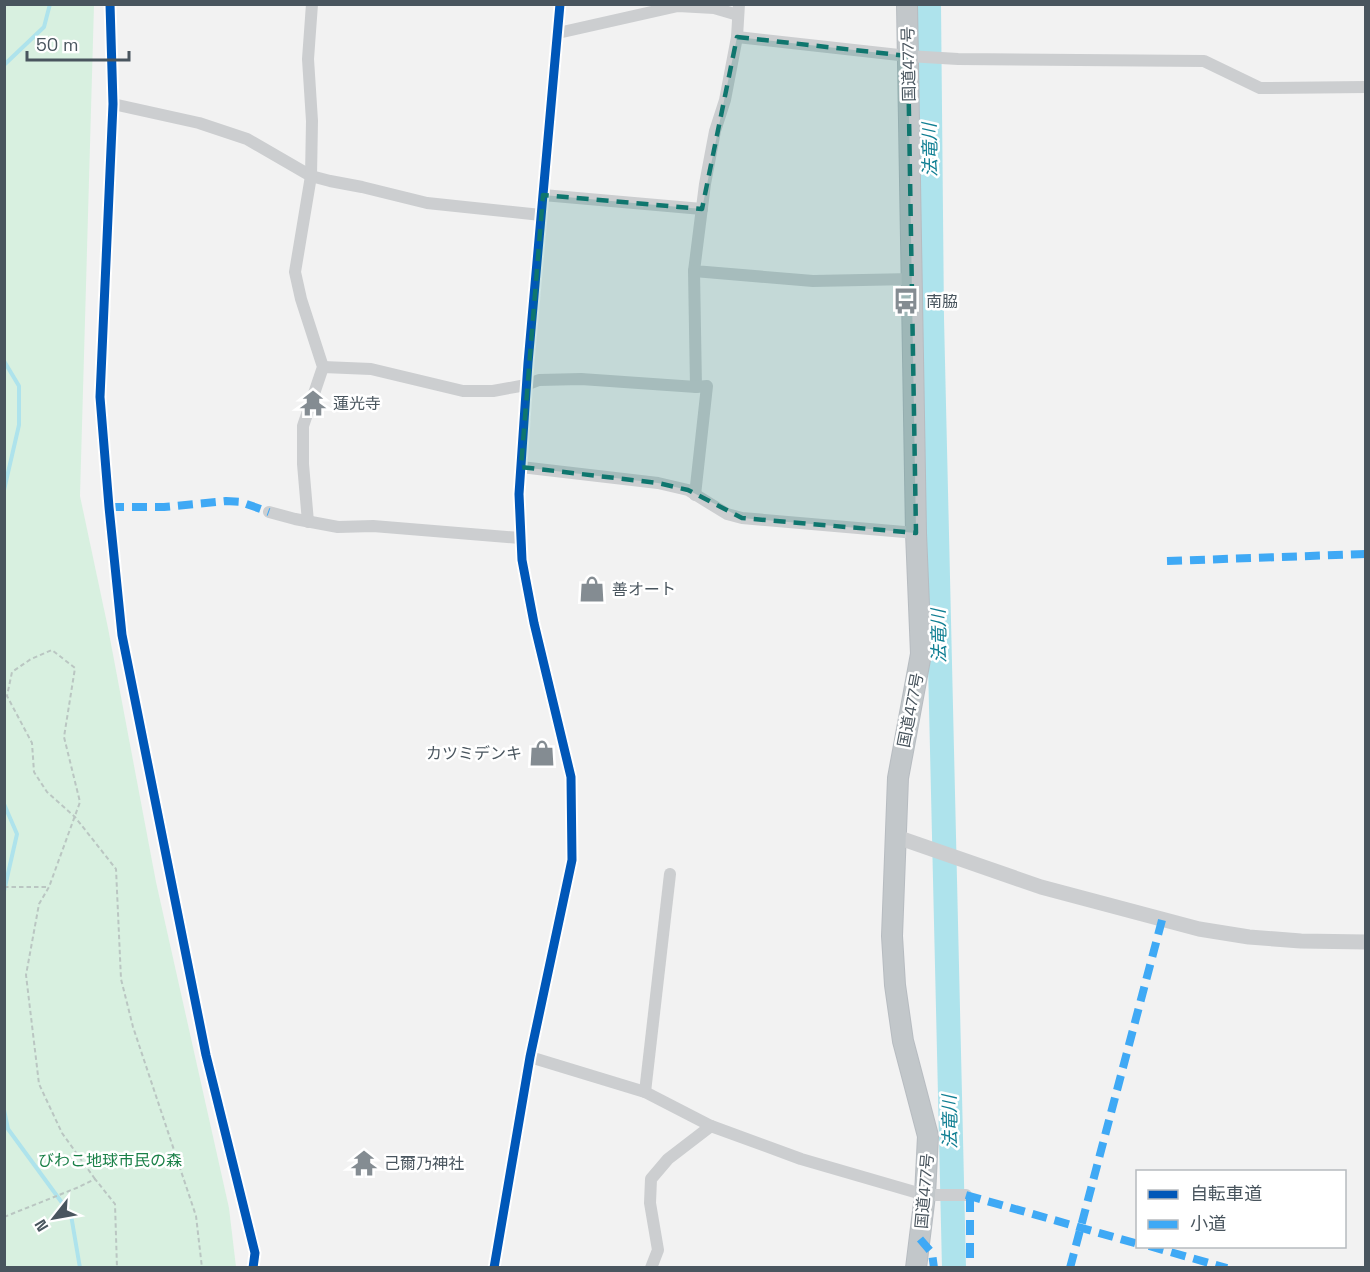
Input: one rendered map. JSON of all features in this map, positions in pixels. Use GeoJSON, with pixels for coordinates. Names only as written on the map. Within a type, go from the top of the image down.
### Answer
{"type":"FeatureCollection","features":[{"type":"Feature","properties":{"kind":"highway","name":"国道477号"},"geometry":{"type":"LineString","coordinates":[[907,4],[916,534],[921,654],[898,777],[892,936],[895,985],[903,1041],[928,1136],[929,1196],[916,1268]]}},
{"type":"Feature","properties":{"kind":"street"},"geometry":{"type":"LineString","coordinates":[[110,4],[113,104],[100,397],[122,635],[206,1055],[255,1252],[253,1268]]}},
{"type":"Feature","properties":{"kind":"street"},"geometry":{"type":"LineString","coordinates":[[308,522],[303,464],[303,426],[323,367],[301,299],[295,272],[312,176],[312,122],[308,59],[312,4]]}},
{"type":"Feature","properties":{"kind":"street"},"geometry":{"type":"LineString","coordinates":[[494,1268],[530,1058],[572,860],[571,777],[534,623],[522,560],[519,494],[526,385],[560,4]]}},
{"type":"Feature","properties":{"kind":"street"},"geometry":{"type":"LineString","coordinates":[[558,33],[678,6],[738,10],[737,37],[725,100],[715,131],[694,271],[696,387]]}},
{"type":"Feature","properties":{"kind":"street"},"geometry":{"type":"LineString","coordinates":[[737,37],[908,56],[958,59],[1204,61],[1260,88],[1365,87]]}},
{"type":"Feature","properties":{"kind":"street"},"geometry":{"type":"LineString","coordinates":[[113,104],[199,123],[246,139],[312,176],[427,203],[541,215]]}},
{"type":"Feature","properties":{"kind":"street"},"geometry":{"type":"LineString","coordinates":[[543,195],[702,209]]}},
{"type":"Feature","properties":{"kind":"street"},"geometry":{"type":"LineString","coordinates":[[694,271],[813,281],[912,279]]}},
{"type":"Feature","properties":{"kind":"street"},"geometry":{"type":"LineString","coordinates":[[323,367],[371,369],[463,391],[493,391],[526,385],[539,380],[581,379],[707,386],[695,495]]}},
{"type":"Feature","properties":{"kind":"street"},"geometry":{"type":"LineString","coordinates":[[521,467],[658,483],[688,490],[727,514],[742,518],[916,534]]}},
{"type":"Feature","properties":{"kind":"street"},"geometry":{"type":"LineString","coordinates":[[269,512],[338,527],[373,526],[520,538]]}},
{"type":"Feature","properties":{"kind":"street"},"geometry":{"type":"LineString","coordinates":[[894,836],[1041,887],[1199,929],[1291,941],[1365,942]]}},
{"type":"Feature","properties":{"kind":"street"},"geometry":{"type":"LineString","coordinates":[[645,1092],[670,874]]}},
{"type":"Feature","properties":{"kind":"street"},"geometry":{"type":"LineString","coordinates":[[530,1058],[645,1092],[711,1126],[801,1159],[929,1196],[966,1195]]}},
{"type":"Feature","properties":{"kind":"street"},"geometry":{"type":"LineString","coordinates":[[651,1268],[658,1250],[650,1203],[651,1179],[668,1159],[711,1126]]}},
{"type":"Feature","properties":{"kind":"path"},"geometry":{"type":"LineString","coordinates":[[117,1268],[115,1204],[62,1134],[39,1084],[26,975],[39,904],[49,887],[75,817],[80,802],[64,737],[75,668],[52,650],[31,659],[12,672],[7,696],[32,743],[34,772],[47,792],[75,817],[116,869],[121,979],[133,1027],[196,1216],[202,1268]]}},
{"type":"Feature","properties":{"kind":"path"},"geometry":{"type":"LineString","coordinates":[[4,887],[49,887]]}},
{"type":"Feature","properties":{"kind":"path"},"geometry":{"type":"LineString","coordinates":[[4,1217],[95,1179]]}},
{"type":"Feature","properties":{"kind":"highlighted area"},"geometry":{"type":"Polygon","coordinates":[[[737,37],[908,56],[916,533],[742,518],[688,490],[658,483],[521,467],[543,195],[702,209],[737,37]]]}},
{"type":"Feature","properties":{"kind":"green space","name":"びわこ地球市民の森"},"geometry":{"type":"Polygon","coordinates":[[[5,4],[94,5],[80,496],[108,628],[156,882],[229,1208],[236,1267],[5,1267],[5,4]]]}},
{"type":"Feature","properties":{"kind":"waterway"},"geometry":{"type":"LineString","coordinates":[[4,65],[44,27],[50,4]]}},
{"type":"Feature","properties":{"kind":"waterway","name":"法竜川"},"geometry":{"type":"LineString","coordinates":[[929,4],[932,318],[954,1268]]}},
{"type":"Feature","properties":{"kind":"waterway"},"geometry":{"type":"LineString","coordinates":[[4,361],[19,386],[19,425],[4,490]]}},
{"type":"Feature","properties":{"kind":"waterway"},"geometry":{"type":"LineString","coordinates":[[4,804],[17,834],[4,891]]}},
{"type":"Feature","properties":{"kind":"waterway"},"geometry":{"type":"LineString","coordinates":[[4,1110],[8,1129],[71,1215],[80,1268]]}},
{"type":"Feature","properties":{"kind":"marked path"},"geometry":{"type":"LineString","coordinates":[[109,507],[164,507],[226,501],[241,502],[269,512]]}},
{"type":"Feature","properties":{"kind":"marked path"},"geometry":{"type":"LineString","coordinates":[[1167,561],[1366,554]]}},
{"type":"Feature","properties":{"kind":"marked path"},"geometry":{"type":"LineString","coordinates":[[1070,1268],[1162,920]]}},
{"type":"Feature","properties":{"kind":"marked path"},"geometry":{"type":"LineString","coordinates":[[966,1195],[1136,1243]]}},
{"type":"Feature","properties":{"kind":"marked path"},"geometry":{"type":"LineString","coordinates":[[970,1197],[970,1268]]}},
{"type":"Feature","properties":{"kind":"marked path"},"geometry":{"type":"LineString","coordinates":[[920,1239],[932,1253],[934,1268]]}},
{"type":"Feature","properties":{"kind":"marked path"},"geometry":{"type":"LineString","coordinates":[[1156,1248],[1227,1268]]}},
{"type":"Feature","properties":{"kind":"cycle path"},"geometry":{"type":"LineString","coordinates":[[110,4],[113,104],[100,397],[122,635],[206,1055],[255,1253],[253,1268]]}},
{"type":"Feature","properties":{"kind":"cycle path"},"geometry":{"type":"LineString","coordinates":[[494,1268],[530,1057],[572,860],[571,777],[534,623],[522,560],[519,494],[528,363],[560,4]]}},
{"type":"Feature","properties":{"kind":"place","name":"南脇"},"geometry":{"type":"Point","coordinates":[906,301]}},
{"type":"Feature","properties":{"kind":"place","name":"蓮光寺"},"geometry":{"type":"Point","coordinates":[313,403]}},
{"type":"Feature","properties":{"kind":"place","name":"善オート"},"geometry":{"type":"Point","coordinates":[592,589]}},
{"type":"Feature","properties":{"kind":"place","name":"カツミデンキ"},"geometry":{"type":"Point","coordinates":[542,753]}},
{"type":"Feature","properties":{"kind":"place","name":"己爾乃神社"},"geometry":{"type":"Point","coordinates":[364,1163]}}]}
